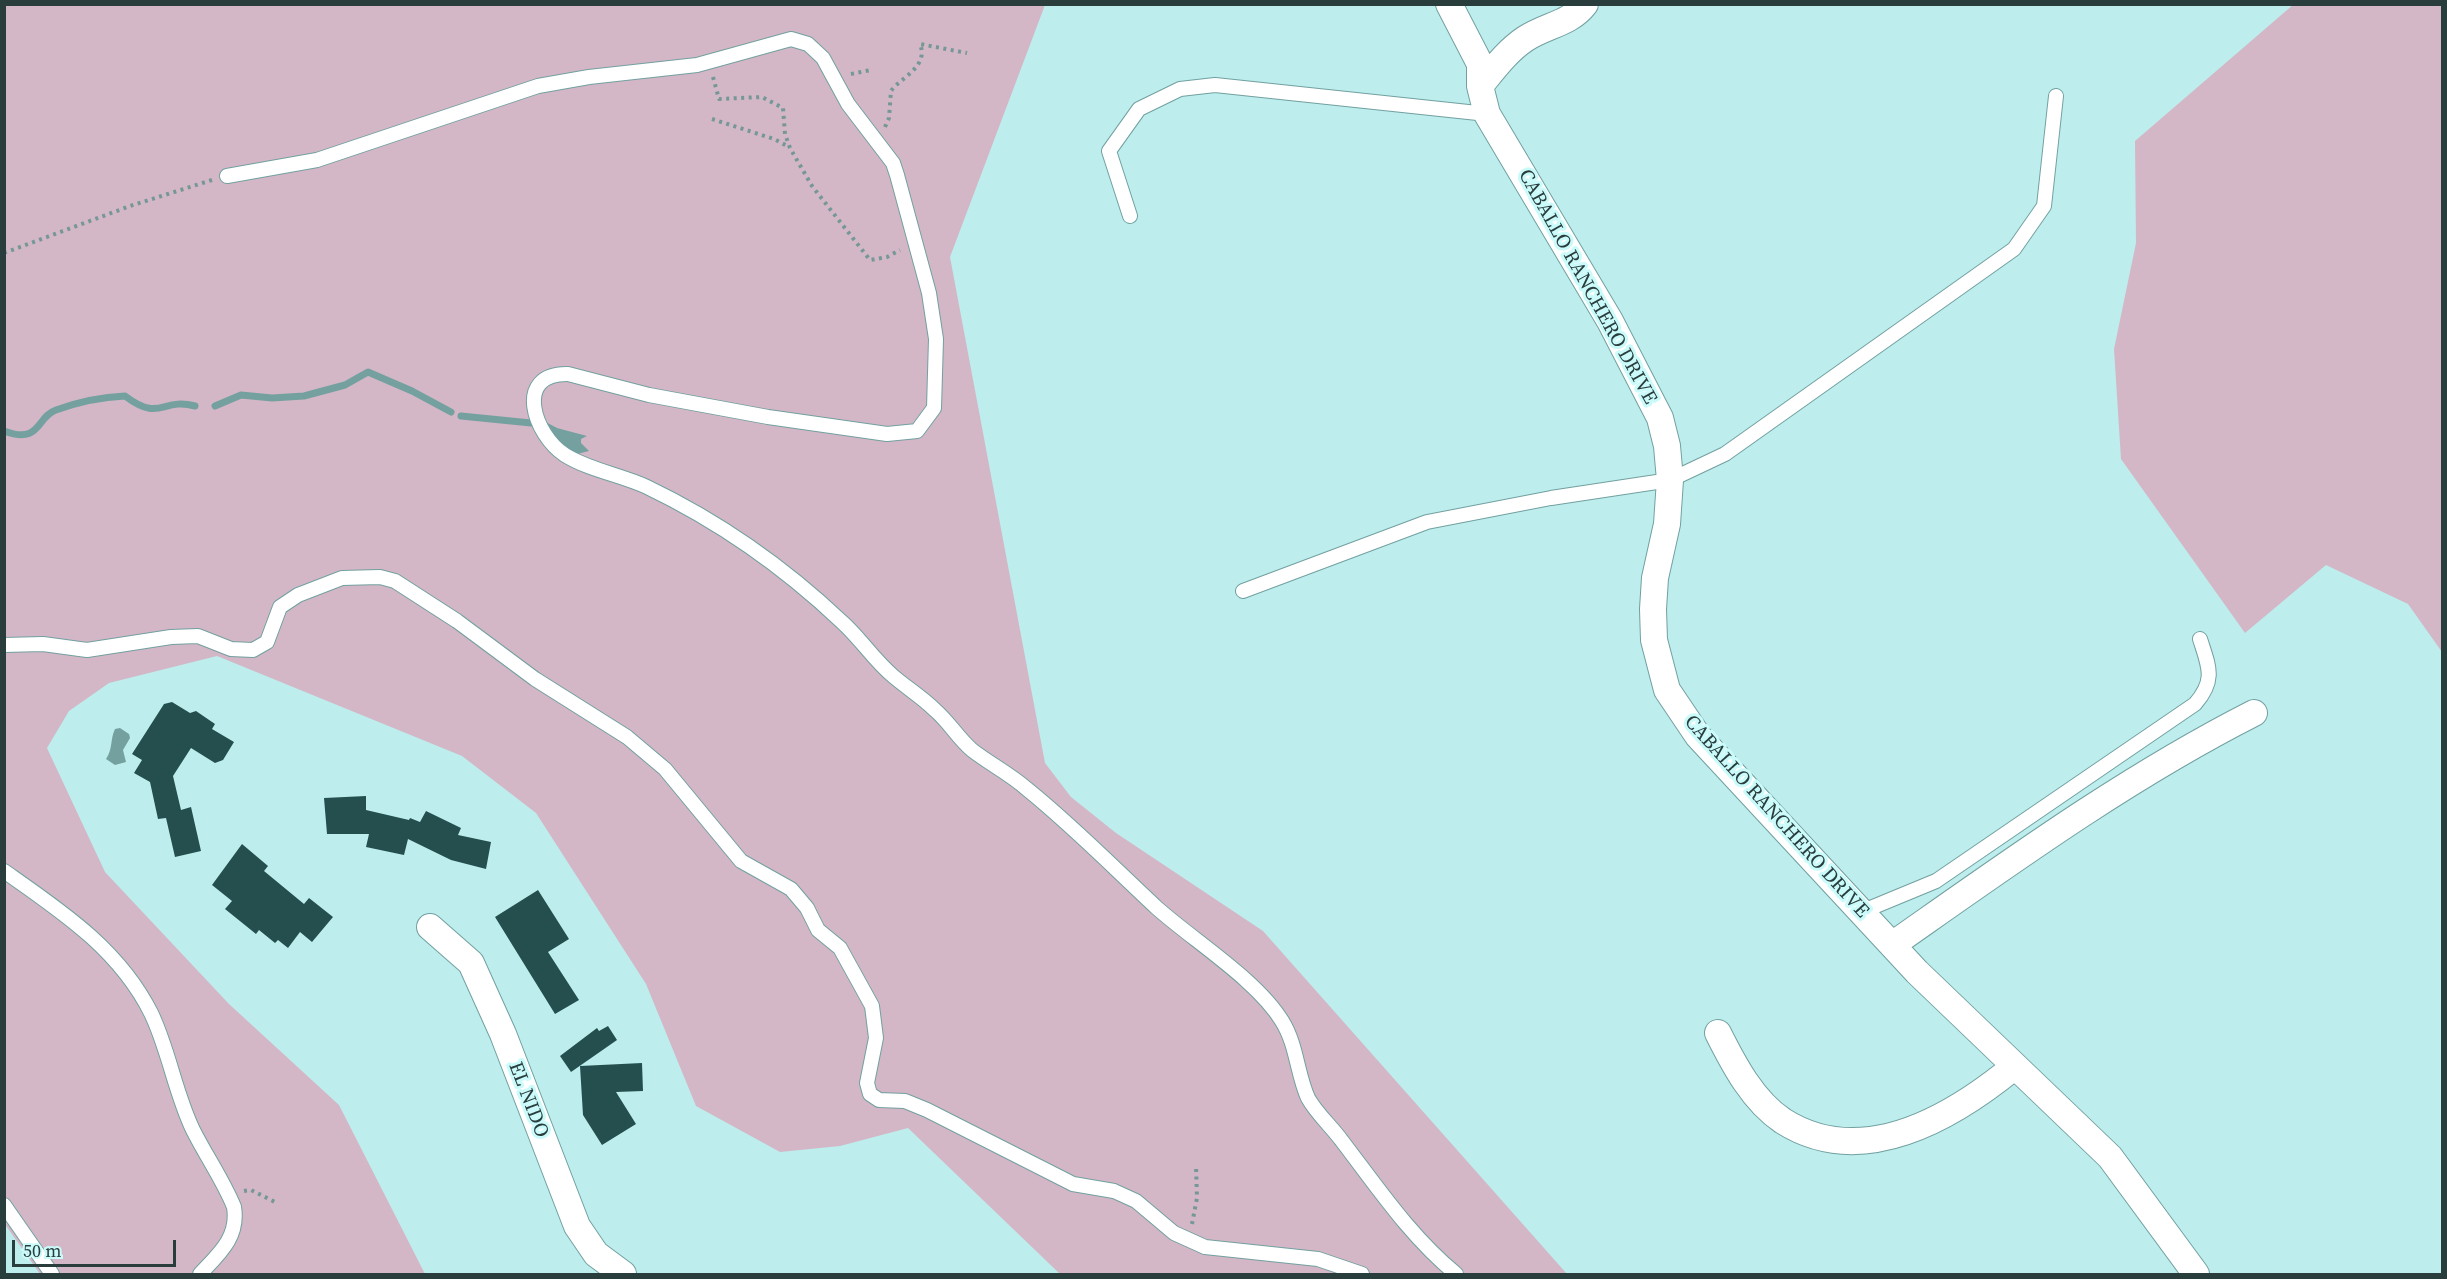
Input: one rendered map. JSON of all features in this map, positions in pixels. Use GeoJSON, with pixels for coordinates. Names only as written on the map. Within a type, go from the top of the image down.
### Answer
{"type":"FeatureCollection","features":[{"type":"Feature","properties":{"kind":"street","name":"CABALLO RANCHERO DRIVE"},"geometry":{"type":"LineString","coordinates":[[1449,4],[1480,75],[1487,114],[1642,380],[1664,430],[1670,480],[1667,524],[1655,578],[1653,609],[1654,640],[1667,690],[1698,736],[1892,945],[2110,1157],[2196,1275]]}},
{"type":"Feature","properties":{"kind":"street"},"geometry":{"type":"LineString","coordinates":[[1454,4],[1480,75],[1525,39],[1574,18],[1585,4]]}},
{"type":"Feature","properties":{"kind":"street"},"geometry":{"type":"LineString","coordinates":[[1892,945],[2063,825],[2203,738],[2254,713]]}},
{"type":"Feature","properties":{"kind":"street","name":"EL NIDO"},"geometry":{"type":"LineString","coordinates":[[430,927],[471,963],[503,1034],[577,1226],[596,1254],[623,1275]]}},
{"type":"Feature","properties":{"kind":"street"},"geometry":{"type":"LineString","coordinates":[[1718,1034],[1746,1083],[1782,1120],[1804,1132],[1848,1142],[1873,1141],[1898,1134],[1953,1112],[1985,1091],[2015,1066]]}},
{"type":"Feature","properties":{"kind":"lane"},"geometry":{"type":"LineString","coordinates":[[227,176],[334,155],[538,86],[589,76],[671,69],[709,62],[786,40],[808,44],[823,58],[848,104],[893,163],[929,293],[937,356],[934,408],[917,431],[887,434],[768,417],[649,395],[568,374],[554,374],[540,384],[533,401],[536,418],[548,440],[565,455],[645,486],[679,504],[757,552],[817,599],[846,625],[891,675],[937,711],[970,748],[1027,789],[1131,881],[1158,908],[1244,980],[1282,1021],[1295,1050],[1309,1099],[1404,1223],[1456,1275]]}},
{"type":"Feature","properties":{"kind":"lane"},"geometry":{"type":"LineString","coordinates":[[1130,216],[1109,151],[1139,109],[1180,89],[1215,85],[1487,114]]}},
{"type":"Feature","properties":{"kind":"lane"},"geometry":{"type":"LineString","coordinates":[[1243,591],[1427,522],[1551,498],[1670,480],[1725,454],[2014,249],[2044,206],[2056,96]]}},
{"type":"Feature","properties":{"kind":"lane"},"geometry":{"type":"LineString","coordinates":[[4,645],[43,644],[87,650],[171,637],[198,636],[231,649],[253,650],[267,642],[280,607],[298,595],[342,578],[380,577],[395,581],[457,621],[535,679],[627,737],[664,770],[741,861],[791,889],[807,908],[818,930],[840,948],[872,1006],[876,1038],[867,1083],[870,1094],[879,1100],[905,1101],[936,1114],[993,1141],[1032,1165],[1073,1184],[1114,1191],[1136,1201],[1174,1233],[1205,1247],[1318,1259],[1362,1275]]}},
{"type":"Feature","properties":{"kind":"lane"},"geometry":{"type":"LineString","coordinates":[[1861,912],[1936,881],[2195,704],[2205,692],[2210,676],[2200,639]]}},
{"type":"Feature","properties":{"kind":"lane"},"geometry":{"type":"LineString","coordinates":[[4,871],[71,918],[110,953],[135,985],[152,1015],[193,1130],[228,1194],[236,1221],[233,1233],[223,1250],[200,1275]]}},
{"type":"Feature","properties":{"kind":"lane"},"geometry":{"type":"LineString","coordinates":[[4,1205],[52,1275]]}},
{"type":"Feature","properties":{"kind":"path"},"geometry":{"type":"LineString","coordinates":[[876,141],[889,118],[891,91],[908,78],[918,64],[922,48],[920,44],[967,53]]}},
{"type":"Feature","properties":{"kind":"path"},"geometry":{"type":"LineString","coordinates":[[709,62],[719,99],[762,97],[783,108],[785,134],[790,148],[812,186],[870,260],[887,257],[914,243]]}},
{"type":"Feature","properties":{"kind":"path"},"geometry":{"type":"LineString","coordinates":[[712,119],[774,139],[790,148]]}},
{"type":"Feature","properties":{"kind":"path"},"geometry":{"type":"LineString","coordinates":[[4,253],[130,206],[227,176]]}},
{"type":"Feature","properties":{"kind":"path"},"geometry":{"type":"LineString","coordinates":[[1186,1238],[1197,1198],[1196,1166]]}},
{"type":"Feature","properties":{"kind":"path"},"geometry":{"type":"LineString","coordinates":[[228,1194],[251,1190],[275,1202]]}},
{"type":"Feature","properties":{"kind":"shaded area"},"geometry":{"type":"Polygon","coordinates":[[[2294,4],[2442,5],[2442,652],[2408,604],[2326,565],[2245,633],[2121,459],[2114,349],[2136,243],[2135,141],[2294,4]]]}},
{"type":"Feature","properties":{"kind":"shaded area"},"geometry":{"type":"Polygon","coordinates":[[[4,5],[1045,5],[950,257],[1045,763],[1071,797],[1116,833],[1263,931],[1567,1274],[1060,1274],[908,1128],[840,1146],[780,1152],[696,1106],[646,984],[536,813],[462,756],[217,656],[109,683],[69,711],[47,748],[105,872],[229,1004],[339,1105],[425,1274],[40,1274],[4,1223],[4,5]]]}},
{"type":"Feature","properties":{"kind":"water"},"geometry":{"type":"Polygon","coordinates":[[[542,420],[557,428],[587,436],[581,439],[581,443],[589,451],[577,454],[571,451],[557,440],[542,420]]]}},
{"type":"Feature","properties":{"kind":"water"},"geometry":{"type":"Polygon","coordinates":[[[120,728],[129,734],[130,738],[123,750],[126,762],[115,765],[106,759],[110,752],[115,729],[120,728]]]}},
{"type":"Feature","properties":{"kind":"building"},"geometry":{"type":"Polygon","coordinates":[[[172,702],[190,713],[196,711],[215,724],[212,729],[234,742],[223,760],[215,763],[191,748],[173,776],[181,810],[191,807],[201,851],[175,857],[166,818],[158,819],[150,782],[134,773],[142,760],[132,754],[164,704],[172,702]]]}},
{"type":"Feature","properties":{"kind":"building"},"geometry":{"type":"Polygon","coordinates":[[[366,796],[366,810],[420,822],[426,811],[461,828],[458,835],[491,842],[486,869],[451,860],[408,839],[404,855],[366,847],[369,834],[327,834],[324,798],[366,796]]]}},
{"type":"Feature","properties":{"kind":"building"},"geometry":{"type":"Polygon","coordinates":[[[242,844],[268,866],[264,871],[304,904],[309,898],[333,917],[312,942],[300,932],[288,948],[278,940],[275,943],[259,930],[256,934],[225,909],[232,901],[212,885],[242,844]]]}},
{"type":"Feature","properties":{"kind":"building"},"geometry":{"type":"Polygon","coordinates":[[[538,890],[569,939],[548,952],[579,1000],[555,1014],[495,917],[538,890]]]}},
{"type":"Feature","properties":{"kind":"building"},"geometry":{"type":"Polygon","coordinates":[[[608,1026],[617,1040],[571,1072],[560,1056],[597,1028],[599,1031],[608,1026]]]}},
{"type":"Feature","properties":{"kind":"building"},"geometry":{"type":"Polygon","coordinates":[[[642,1063],[643,1091],[616,1092],[636,1124],[602,1145],[583,1115],[580,1066],[642,1063]]]}},
{"type":"Feature","properties":{"kind":"waterway"},"geometry":{"type":"LineString","coordinates":[[215,406],[241,395],[272,398],[304,396],[345,385],[368,372],[412,391],[451,412]]}},
{"type":"Feature","properties":{"kind":"waterway"},"geometry":{"type":"LineString","coordinates":[[4,431],[25,435],[56,410],[108,397],[125,396],[137,404],[154,409],[175,404],[195,406]]}},
{"type":"Feature","properties":{"kind":"waterway"},"geometry":{"type":"LineString","coordinates":[[461,416],[531,423]]}}]}
